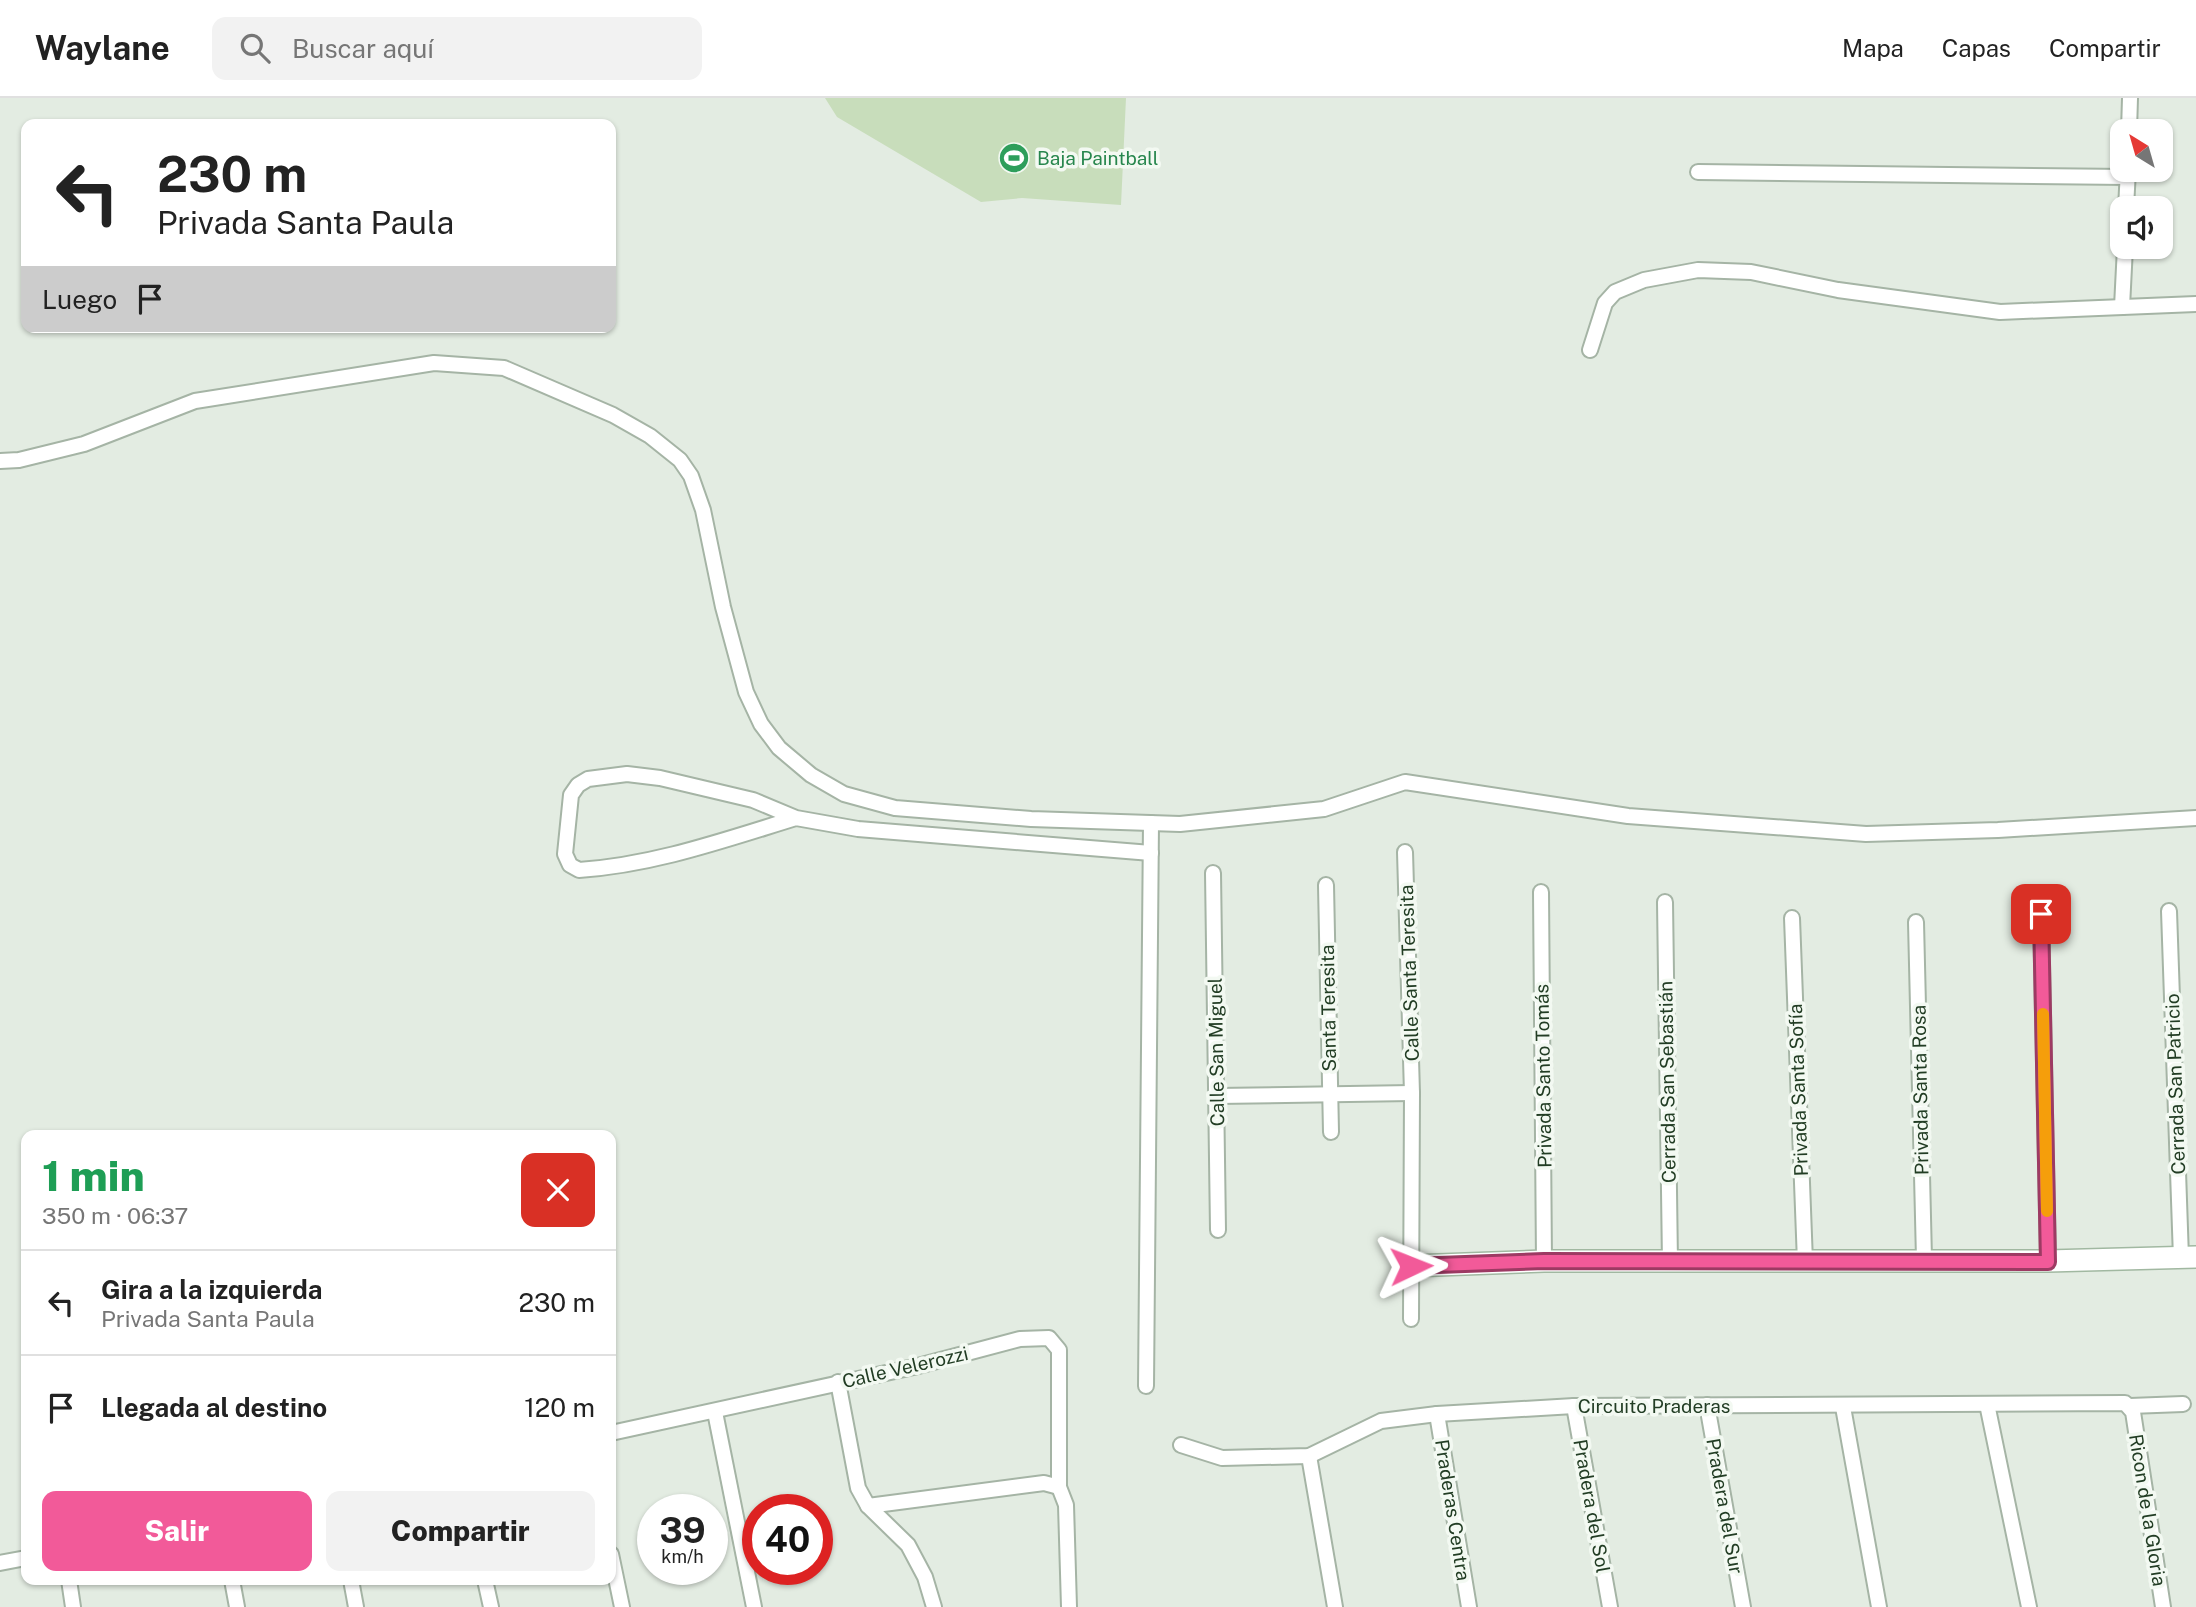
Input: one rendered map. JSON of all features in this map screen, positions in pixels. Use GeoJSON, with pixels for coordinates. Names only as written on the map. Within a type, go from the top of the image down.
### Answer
{"type":"FeatureCollection","features":[{"type":"Feature","properties":{"kind":"street"},"geometry":{"type":"LineString","coordinates":[[2129,119],[2130,98]]}},
{"type":"Feature","properties":{"kind":"street"},"geometry":{"type":"LineString","coordinates":[[1698,172],[2110,174]]}},
{"type":"Feature","properties":{"kind":"street"},"geometry":{"type":"LineString","coordinates":[[2122,307],[2124,259]]}},
{"type":"Feature","properties":{"kind":"street"},"geometry":{"type":"LineString","coordinates":[[1590,350],[1605,303],[1615,292],[1644,280],[1698,270],[1751,272],[1838,290],[2000,312],[2196,304]]}},
{"type":"Feature","properties":{"kind":"street"},"geometry":{"type":"LineString","coordinates":[[0,461],[19,460],[84,444],[195,401],[434,363],[503,368],[613,415],[650,436],[680,460],[691,476],[703,510],[723,607],[746,692],[761,724],[779,748],[811,775],[844,794],[895,808],[1031,819],[1151,822],[1248,819],[1324,809],[1405,782],[1628,816],[1866,834],[1998,830],[2196,818]]}},
{"type":"Feature","properties":{"kind":"street"},"geometry":{"type":"LineString","coordinates":[[796,818],[680,854],[638,863],[579,870],[570,865],[565,854],[571,795],[578,785],[600,777],[627,774],[660,778],[753,800],[796,818],[858,829],[1151,853]]}},
{"type":"Feature","properties":{"kind":"street"},"geometry":{"type":"LineString","coordinates":[[1146,1387],[1151,822]]}},
{"type":"Feature","properties":{"kind":"street","name":"Calle Santa Teresita"},"geometry":{"type":"LineString","coordinates":[[1405,852],[1412,1093],[1411,1319]]}},
{"type":"Feature","properties":{"kind":"street","name":"Calle San Miguel"},"geometry":{"type":"LineString","coordinates":[[1213,873],[1218,1230]]}},
{"type":"Feature","properties":{"kind":"street","name":"Santa Teresita"},"geometry":{"type":"LineString","coordinates":[[1326,884],[1331,1132]]}},
{"type":"Feature","properties":{"kind":"street","name":"Privada Santo Tomás"},"geometry":{"type":"LineString","coordinates":[[1541,891],[1544,1261]]}},
{"type":"Feature","properties":{"kind":"street","name":"Cerrada San Sebastián"},"geometry":{"type":"LineString","coordinates":[[1665,902],[1670,1262]]}},
{"type":"Feature","properties":{"kind":"street","name":"Cerrada San Patricio"},"geometry":{"type":"LineString","coordinates":[[2169,911],[2189,1257]]}},
{"type":"Feature","properties":{"kind":"street"},"geometry":{"type":"LineString","coordinates":[[2041,914],[2048,1262]]}},
{"type":"Feature","properties":{"kind":"street","name":"Privada Santa Sofía"},"geometry":{"type":"LineString","coordinates":[[1792,918],[1805,1262]]}},
{"type":"Feature","properties":{"kind":"street","name":"Privada Santa Rosa"},"geometry":{"type":"LineString","coordinates":[[1916,922],[1924,1259]]}},
{"type":"Feature","properties":{"kind":"street"},"geometry":{"type":"LineString","coordinates":[[1217,1096],[1412,1093]]}},
{"type":"Feature","properties":{"kind":"street"},"geometry":{"type":"LineString","coordinates":[[1411,1266],[1544,1261],[1805,1262],[1924,1259],[2048,1262],[2189,1257]]}},
{"type":"Feature","properties":{"kind":"street","name":"Calle Velerozzi"},"geometry":{"type":"LineString","coordinates":[[616,1432],[918,1366],[1020,1339],[1049,1338],[1059,1350],[1059,1487]]}},
{"type":"Feature","properties":{"kind":"street"},"geometry":{"type":"LineString","coordinates":[[838,1382],[858,1488],[868,1506],[908,1545],[925,1577],[934,1607]]}},
{"type":"Feature","properties":{"kind":"street","name":"Circuito Praderas"},"geometry":{"type":"LineString","coordinates":[[1181,1445],[1222,1458],[1309,1456],[1381,1421],[1437,1414],[1574,1406],[1843,1407],[2125,1403],[2132,1409],[2183,1404]]}},
{"type":"Feature","properties":{"kind":"street"},"geometry":{"type":"LineString","coordinates":[[1987,1404],[2029,1607]]}},
{"type":"Feature","properties":{"kind":"street","name":"Pradera del Sur"},"geometry":{"type":"LineString","coordinates":[[1706,1405],[1743,1607]]}},
{"type":"Feature","properties":{"kind":"street","name":"Pradera del Sol"},"geometry":{"type":"LineString","coordinates":[[1574,1406],[1610,1607]]}},
{"type":"Feature","properties":{"kind":"street"},"geometry":{"type":"LineString","coordinates":[[1843,1407],[1879,1607]]}},
{"type":"Feature","properties":{"kind":"street","name":"Ricon de la Gloria"},"geometry":{"type":"LineString","coordinates":[[2132,1409],[2163,1607]]}},
{"type":"Feature","properties":{"kind":"street"},"geometry":{"type":"LineString","coordinates":[[715,1412],[754,1607]]}},
{"type":"Feature","properties":{"kind":"street","name":"Praderas Centra"},"geometry":{"type":"LineString","coordinates":[[1437,1414],[1469,1607]]}},
{"type":"Feature","properties":{"kind":"street"},"geometry":{"type":"LineString","coordinates":[[1309,1456],[1335,1607]]}},
{"type":"Feature","properties":{"kind":"street"},"geometry":{"type":"LineString","coordinates":[[868,1506],[1044,1483],[1059,1487],[1066,1504],[1069,1607]]}},
{"type":"Feature","properties":{"kind":"street"},"geometry":{"type":"LineString","coordinates":[[0,1563],[21,1559]]}},
{"type":"Feature","properties":{"kind":"street"},"geometry":{"type":"LineString","coordinates":[[616,1578],[622,1607]]}},
{"type":"Feature","properties":{"kind":"street"},"geometry":{"type":"LineString","coordinates":[[70,1585],[74,1607]]}},
{"type":"Feature","properties":{"kind":"street"},"geometry":{"type":"LineString","coordinates":[[233,1585],[237,1607]]}},
{"type":"Feature","properties":{"kind":"street"},"geometry":{"type":"LineString","coordinates":[[352,1585],[356,1607]]}},
{"type":"Feature","properties":{"kind":"street"},"geometry":{"type":"LineString","coordinates":[[486,1585],[491,1607]]}},
{"type":"Feature","properties":{"kind":"green space","name":"Baja Paintball"},"geometry":{"type":"Polygon","coordinates":[[[825,98],[1126,98],[1121,205],[1022,198],[981,202],[837,117],[825,98]]]}},
{"type":"Feature","properties":{"kind":"slow traffic"},"geometry":{"type":"LineString","coordinates":[[2043,1014],[2047,1211]]}},
{"type":"Feature","properties":{"kind":"place","name":"Baja Paintball"},"geometry":{"type":"Point","coordinates":[1014,158]}},
{"type":"Feature","properties":{"kind":"route"},"geometry":{"type":"LineString","coordinates":[[1411,1266],[1544,1261],[1805,1262],[1924,1259],[2048,1262],[2041,914]]}}]}
